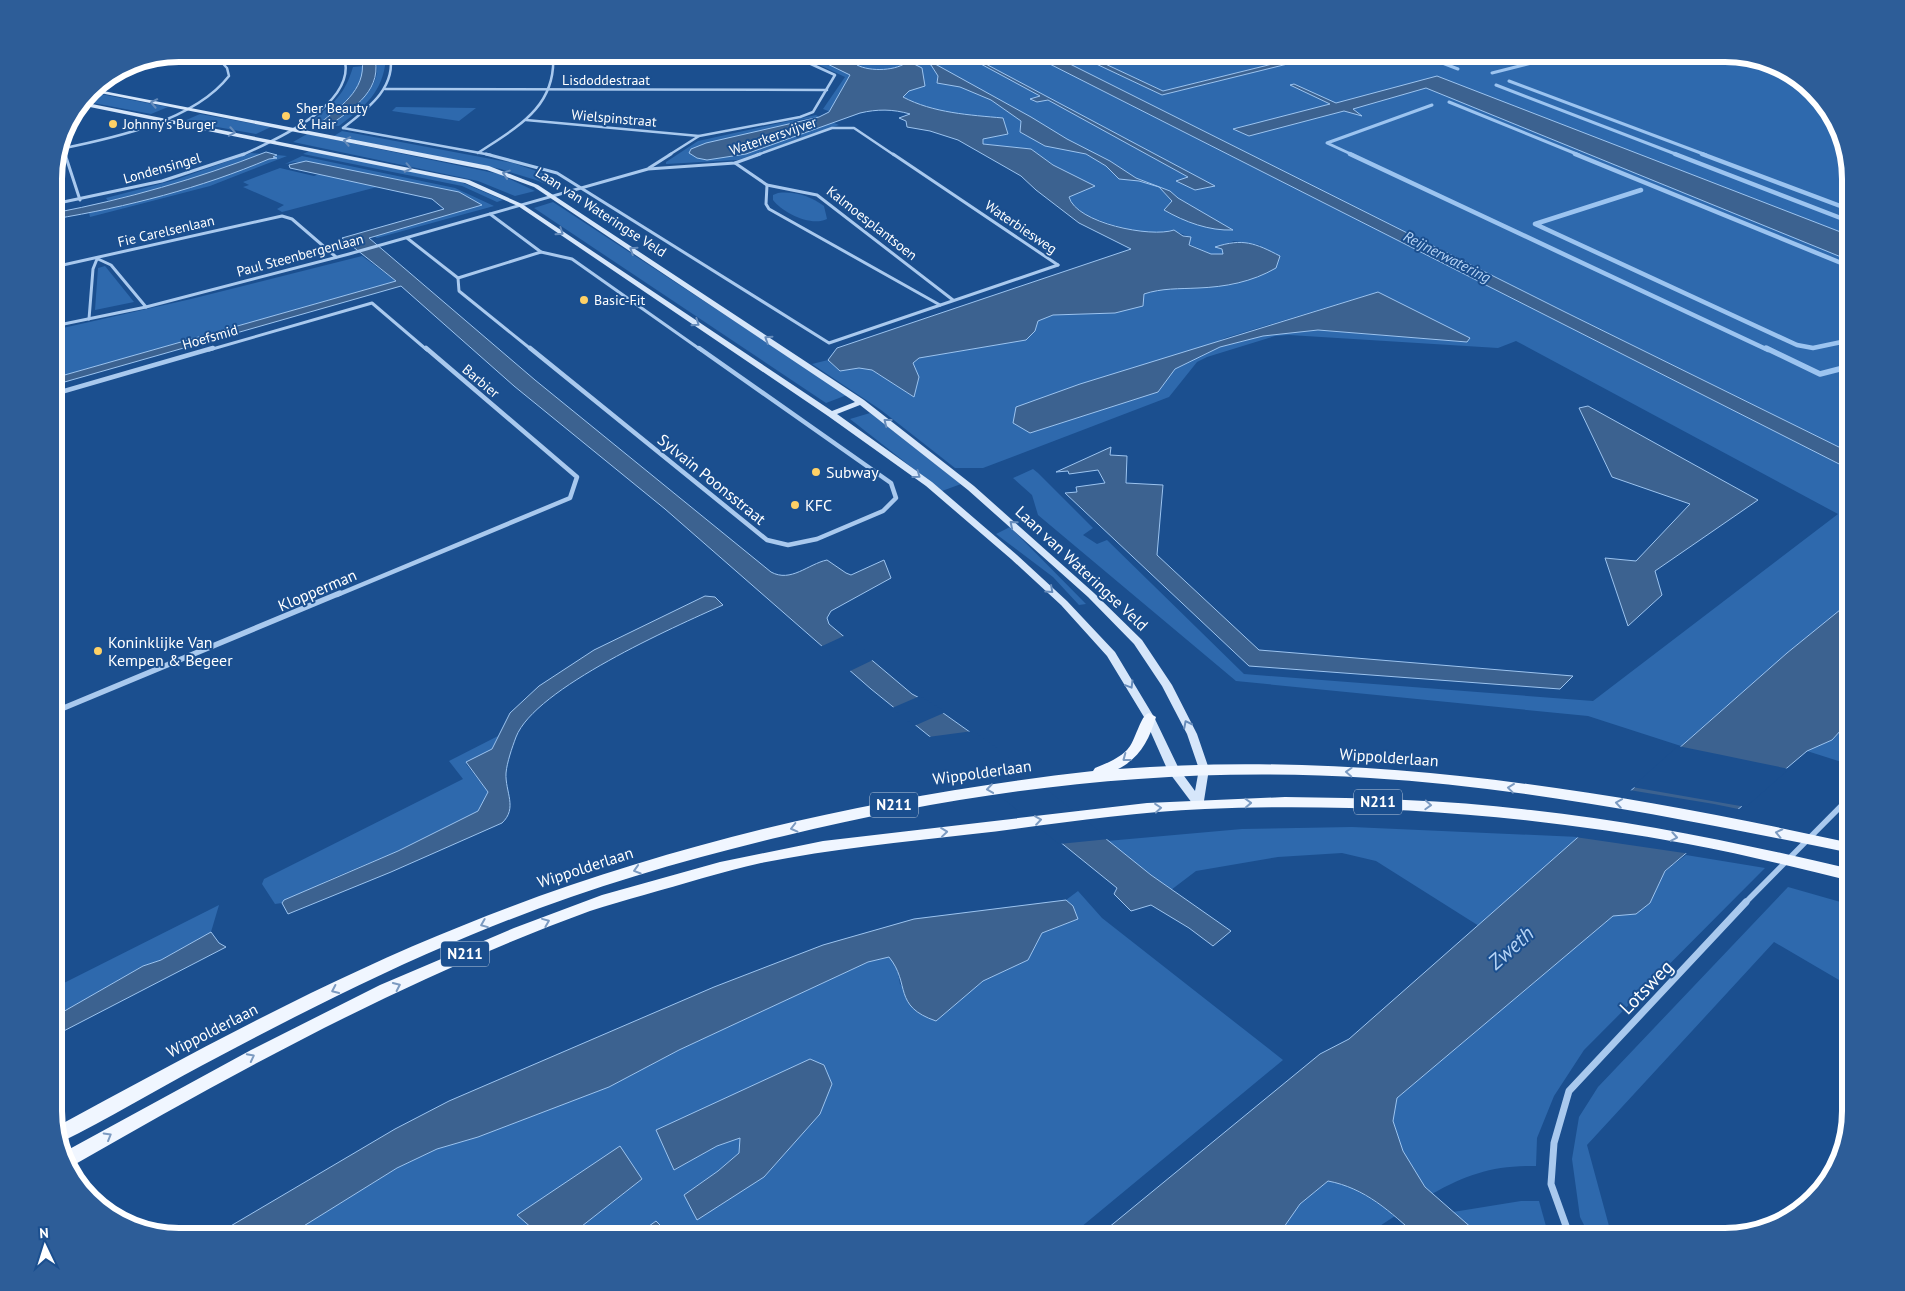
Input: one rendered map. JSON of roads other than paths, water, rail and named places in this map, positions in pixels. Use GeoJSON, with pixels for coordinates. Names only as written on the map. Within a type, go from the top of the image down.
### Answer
{"type":"FeatureCollection","features":[{"type":"Feature","properties":{"kind":"main road"},"geometry":{"type":"LineString","coordinates":[[1073,778],[1102,771],[1127,759],[1141,743],[1149,716]]}},
{"type":"Feature","properties":{"kind":"main road","name":"Wippolderlaan"},"geometry":{"type":"LineString","coordinates":[[65,1131],[184,1065],[287,1013],[428,947],[543,901],[648,866],[716,848],[866,810],[948,795],[1073,778],[1204,769],[1285,769],[1372,774],[1559,794],[1702,817],[1842,846]]}},
{"type":"Feature","properties":{"kind":"main road","name":"N211"},"geometry":{"type":"LineString","coordinates":[[72,1156],[199,1084],[311,1026],[449,961],[590,905],[732,864],[854,843],[1199,804],[1370,802],[1452,806],[1556,818],[1718,845],[1842,873]]}},
{"type":"Feature","properties":{"kind":"street"},"geometry":{"type":"LineString","coordinates":[[67,147],[120,135],[186,109],[220,90],[225,84],[229,76],[227,68],[221,62]]}},
{"type":"Feature","properties":{"kind":"street"},"geometry":{"type":"LineString","coordinates":[[272,140],[291,130],[321,109],[343,85],[347,72],[347,62]]}},
{"type":"Feature","properties":{"kind":"street"},"geometry":{"type":"LineString","coordinates":[[384,89],[391,73],[391,62]]}},
{"type":"Feature","properties":{"kind":"street"},"geometry":{"type":"LineString","coordinates":[[478,153],[526,120],[550,89],[555,62]]}},
{"type":"Feature","properties":{"kind":"street"},"geometry":{"type":"LineString","coordinates":[[807,62],[835,75],[827,90]]}},
{"type":"Feature","properties":{"kind":"street","name":"Laan van Wateringse Veld"},"geometry":{"type":"LineString","coordinates":[[384,89],[369,106],[343,128],[478,153],[557,173],[829,343]]}},
{"type":"Feature","properties":{"kind":"street","name":"Lisdoddestraat"},"geometry":{"type":"LineString","coordinates":[[384,89],[827,90]]}},
{"type":"Feature","properties":{"kind":"street","name":"Waterkersvijver"},"geometry":{"type":"LineString","coordinates":[[648,169],[700,136],[800,117],[813,112],[827,90]]}},
{"type":"Feature","properties":{"kind":"street","name":"Laan van Wateringse Veld"},"geometry":{"type":"LineString","coordinates":[[101,92],[488,168],[522,179],[550,195],[861,402],[971,488],[1115,618],[1138,642],[1167,685],[1192,734],[1204,769],[1199,804]]}},
{"type":"Feature","properties":{"kind":"street"},"geometry":{"type":"LineString","coordinates":[[89,105],[272,140],[467,180],[520,205],[831,414],[929,484],[1014,557],[1064,603],[1112,654],[1149,716],[1174,771],[1199,804]]}},
{"type":"Feature","properties":{"kind":"street","name":"Wielspinstraat"},"geometry":{"type":"LineString","coordinates":[[526,120],[700,136]]}},
{"type":"Feature","properties":{"kind":"street","name":"Waterkersvijver"},"geometry":{"type":"LineString","coordinates":[[550,195],[648,169],[735,163],[832,128],[845,126]]}},
{"type":"Feature","properties":{"kind":"street","name":"Waterbiesweg"},"geometry":{"type":"LineString","coordinates":[[829,343],[1058,265],[854,128],[845,126]]}},
{"type":"Feature","properties":{"kind":"street","name":"Londensingel"},"geometry":{"type":"LineString","coordinates":[[63,203],[178,177],[220,163],[272,140]]}},
{"type":"Feature","properties":{"kind":"street"},"geometry":{"type":"LineString","coordinates":[[65,156],[80,200]]}},
{"type":"Feature","properties":{"kind":"street","name":"Kalmoesplantsoen"},"geometry":{"type":"LineString","coordinates":[[735,163],[767,185],[817,195],[953,300]]}},
{"type":"Feature","properties":{"kind":"street","name":"Kalmoesplantsoen"},"geometry":{"type":"LineString","coordinates":[[767,185],[766,204],[769,209],[940,305]]}},
{"type":"Feature","properties":{"kind":"street","name":"Paul Steenbergenlaan"},"geometry":{"type":"LineString","coordinates":[[63,324],[146,307],[349,254],[550,195]]}},
{"type":"Feature","properties":{"kind":"street","name":"Sylvain Poonsstraat"},"geometry":{"type":"LineString","coordinates":[[407,238],[458,278],[459,291],[767,540],[788,545],[817,539],[883,511],[896,498],[891,484],[572,259],[541,252],[490,214]]}},
{"type":"Feature","properties":{"kind":"street","name":"Fie Carelsenlaan"},"geometry":{"type":"LineString","coordinates":[[63,265],[282,216],[292,219],[336,257]]}},
{"type":"Feature","properties":{"kind":"street"},"geometry":{"type":"LineString","coordinates":[[458,278],[541,252]]}},
{"type":"Feature","properties":{"kind":"street"},"geometry":{"type":"LineString","coordinates":[[89,319],[93,269],[97,259],[111,266],[146,307]]}},
{"type":"Feature","properties":{"kind":"street","name":"Hoefsmid"},"geometry":{"type":"LineString","coordinates":[[63,391],[372,303]]}},
{"type":"Feature","properties":{"kind":"street","name":"Barbier"},"geometry":{"type":"LineString","coordinates":[[372,303],[576,477]]}},
{"type":"Feature","properties":{"kind":"street"},"geometry":{"type":"LineString","coordinates":[[831,414],[861,402]]}},
{"type":"Feature","properties":{"kind":"street","name":"Klopperman"},"geometry":{"type":"LineString","coordinates":[[63,708],[570,498],[576,477]]}},
{"type":"Feature","properties":{"kind":"street","name":"Lotsweg"},"geometry":{"type":"LineString","coordinates":[[1567,1228],[1551,1184],[1554,1143],[1569,1091],[1744,904],[1842,805]]}},
{"type":"Feature","properties":{"kind":"water"},"geometry":{"type":"Polygon","coordinates":[[[362,62],[375,62],[376,66],[375,77],[365,96],[358,104],[330,125],[320,123],[346,102],[358,85],[362,62]]]}},
{"type":"Feature","properties":{"kind":"water"},"geometry":{"type":"Polygon","coordinates":[[[823,62],[858,62],[857,65],[869,69],[891,69],[910,62],[922,68],[925,86],[909,91],[903,97],[939,110],[1003,118],[1008,134],[983,139],[983,144],[1031,149],[1053,165],[1095,186],[1069,197],[1075,206],[1085,214],[1099,221],[1133,230],[1163,232],[1174,230],[1183,236],[1191,237],[1189,245],[1211,254],[1223,254],[1222,249],[1215,247],[1225,244],[1249,243],[1280,256],[1276,268],[1257,277],[1228,285],[1151,292],[1144,294],[1143,306],[1115,313],[1053,315],[1038,321],[1035,331],[1026,340],[919,358],[913,363],[919,377],[914,397],[872,370],[859,368],[840,371],[828,360],[837,348],[1131,249],[1079,223],[1021,176],[958,140],[930,131],[907,127],[906,121],[899,118],[910,114],[904,112],[885,110],[860,113],[746,154],[707,160],[697,158],[689,153],[691,149],[706,143],[819,117],[829,112],[850,75],[823,62]]]}},
{"type":"Feature","properties":{"kind":"water"},"geometry":{"type":"Polygon","coordinates":[[[924,62],[931,62],[1067,139],[1110,161],[1136,178],[1170,191],[1178,198],[1233,230],[1215,229],[1189,222],[1164,210],[1172,201],[1159,187],[1139,181],[1119,179],[1106,166],[1086,154],[1045,146],[1020,132],[1021,121],[991,100],[960,87],[937,83],[938,76],[931,65],[924,62]]]}},
{"type":"Feature","properties":{"kind":"water"},"geometry":{"type":"Polygon","coordinates":[[[977,62],[982,62],[1215,186],[1195,190],[1176,181],[1188,177],[1048,100],[1037,102],[1030,99],[1040,96],[977,62]]]}},
{"type":"Feature","properties":{"kind":"water","name":"Reijnerwatering"},"geometry":{"type":"Polygon","coordinates":[[[1046,62],[1066,62],[1842,449],[1842,465],[1046,62]]]}},
{"type":"Feature","properties":{"kind":"water"},"geometry":{"type":"Polygon","coordinates":[[[1092,62],[1101,62],[1163,91],[1281,62],[1296,62],[1162,95],[1092,62]]]}},
{"type":"Feature","properties":{"kind":"water"},"geometry":{"type":"Polygon","coordinates":[[[1437,76],[1842,233],[1842,257],[1426,88],[1353,109],[1362,116],[1344,111],[1249,136],[1233,129],[1330,104],[1290,85],[1294,84],[1336,103],[1437,76]]]}},
{"type":"Feature","properties":{"kind":"water"},"geometry":{"type":"Polygon","coordinates":[[[266,152],[277,155],[273,157],[277,158],[269,159],[190,188],[109,209],[63,217],[63,211],[162,187],[266,152]]]}},
{"type":"Feature","properties":{"kind":"water"},"geometry":{"type":"Polygon","coordinates":[[[306,161],[459,192],[482,205],[369,238],[535,380],[771,572],[778,575],[792,574],[827,560],[851,575],[884,560],[891,578],[831,611],[827,618],[829,624],[912,694],[929,703],[998,752],[1151,875],[1231,931],[1213,946],[1189,928],[1151,905],[1131,911],[1114,894],[1117,888],[871,689],[665,509],[514,386],[401,286],[63,382],[63,375],[396,281],[342,238],[444,209],[432,199],[290,168],[289,165],[306,161]]]}},
{"type":"Feature","properties":{"kind":"water"},"geometry":{"type":"Polygon","coordinates":[[[1378,292],[1470,338],[1467,342],[1318,330],[1263,336],[1220,347],[1175,369],[1158,392],[1030,433],[1013,423],[1016,407],[1080,384],[1378,292]]]}},
{"type":"Feature","properties":{"kind":"water"},"geometry":{"type":"Polygon","coordinates":[[[1588,406],[1758,500],[1655,571],[1662,595],[1628,626],[1605,558],[1636,561],[1690,504],[1612,477],[1579,408],[1588,406]]]}},
{"type":"Feature","properties":{"kind":"water"},"geometry":{"type":"Polygon","coordinates":[[[1111,447],[1110,455],[1127,456],[1126,483],[1163,485],[1157,555],[1259,650],[1573,676],[1560,689],[1249,666],[1065,493],[1077,492],[1076,487],[1105,483],[1098,470],[1069,474],[1068,471],[1056,472],[1111,447]]]}},
{"type":"Feature","properties":{"kind":"water"},"geometry":{"type":"Polygon","coordinates":[[[705,596],[715,597],[723,605],[608,661],[549,699],[528,718],[516,737],[509,760],[506,780],[510,806],[507,817],[502,823],[391,872],[288,914],[282,903],[284,900],[398,851],[478,811],[488,792],[466,762],[492,749],[510,713],[539,686],[594,650],[705,596]]]}},
{"type":"Feature","properties":{"kind":"water","name":"Zweth"},"geometry":{"type":"Polygon","coordinates":[[[1842,608],[1842,729],[1832,740],[1807,751],[1665,871],[1650,903],[1636,914],[1613,916],[1397,1098],[1393,1121],[1403,1151],[1425,1187],[1472,1228],[1408,1228],[1366,1195],[1341,1184],[1328,1181],[1300,1204],[1283,1228],[1108,1228],[1320,1054],[1349,1039],[1787,653],[1842,608]]]}},
{"type":"Feature","properties":{"kind":"water"},"geometry":{"type":"Polygon","coordinates":[[[1066,900],[1073,906],[1078,919],[1042,933],[1028,960],[983,981],[936,1021],[922,1015],[913,1008],[904,994],[896,967],[889,957],[868,962],[679,1050],[609,1087],[478,1137],[437,1149],[397,1168],[300,1228],[227,1228],[395,1129],[449,1101],[714,987],[823,945],[914,919],[1066,900]]]}},
{"type":"Feature","properties":{"kind":"water"},"geometry":{"type":"Polygon","coordinates":[[[211,932],[219,943],[226,947],[63,1031],[63,1012],[143,966],[161,960],[211,932]]]}},
{"type":"Feature","properties":{"kind":"water"},"geometry":{"type":"Polygon","coordinates":[[[810,1059],[824,1065],[832,1084],[820,1114],[764,1177],[697,1220],[684,1195],[718,1171],[739,1153],[740,1138],[717,1146],[674,1170],[656,1130],[810,1059]]]}},
{"type":"Feature","properties":{"kind":"water"},"geometry":{"type":"Polygon","coordinates":[[[620,1146],[642,1179],[579,1228],[532,1228],[517,1215],[620,1146]]]}},
{"type":"Feature","properties":{"kind":"water"},"geometry":{"type":"Polygon","coordinates":[[[656,1221],[663,1228],[646,1228],[656,1221]]]}},
{"type":"Feature","properties":{"kind":"waterway"},"geometry":{"type":"LineString","coordinates":[[1440,62],[1458,69]]}},
{"type":"Feature","properties":{"kind":"waterway"},"geometry":{"type":"LineString","coordinates":[[1492,73],[1535,62]]}},
{"type":"Feature","properties":{"kind":"waterway"},"geometry":{"type":"LineString","coordinates":[[1509,81],[1706,155]]}},
{"type":"Feature","properties":{"kind":"waterway"},"geometry":{"type":"LineString","coordinates":[[1496,85],[1678,155]]}},
{"type":"Feature","properties":{"kind":"waterway"},"geometry":{"type":"LineString","coordinates":[[1449,102],[1579,155]]}},
{"type":"Feature","properties":{"kind":"waterway"},"geometry":{"type":"LineString","coordinates":[[1353,155],[1327,143],[1432,105]]}},
{"type":"Feature","properties":{"kind":"waterway"},"geometry":{"type":"LineString","coordinates":[[1350,154],[1768,350]]}},
{"type":"Feature","properties":{"kind":"waterway"},"geometry":{"type":"LineString","coordinates":[[1575,154],[1842,263]]}},
{"type":"Feature","properties":{"kind":"waterway"},"geometry":{"type":"LineString","coordinates":[[1675,154],[1842,219]]}},
{"type":"Feature","properties":{"kind":"waterway"},"geometry":{"type":"LineString","coordinates":[[1702,154],[1842,207]]}},
{"type":"Feature","properties":{"kind":"waterway"},"geometry":{"type":"LineString","coordinates":[[1641,190],[1535,224],[1797,345],[1813,348],[1842,342]]}},
{"type":"Feature","properties":{"kind":"waterway"},"geometry":{"type":"LineString","coordinates":[[1766,348],[1820,374],[1842,368]]}},
{"type":"Feature","properties":{"kind":"place","name":"Sher Beauty & Hair"},"geometry":{"type":"Point","coordinates":[286,116]}},
{"type":"Feature","properties":{"kind":"place","name":"Johnny's Burger"},"geometry":{"type":"Point","coordinates":[113,124]}},
{"type":"Feature","properties":{"kind":"place","name":"Basic-Fit"},"geometry":{"type":"Point","coordinates":[584,300]}},
{"type":"Feature","properties":{"kind":"place","name":"Subway"},"geometry":{"type":"Point","coordinates":[816,472]}},
{"type":"Feature","properties":{"kind":"place","name":"KFC"},"geometry":{"type":"Point","coordinates":[795,505]}},
{"type":"Feature","properties":{"kind":"place","name":"Koninklijke Van Kempen & Begeer"},"geometry":{"type":"Point","coordinates":[98,651]}}]}
